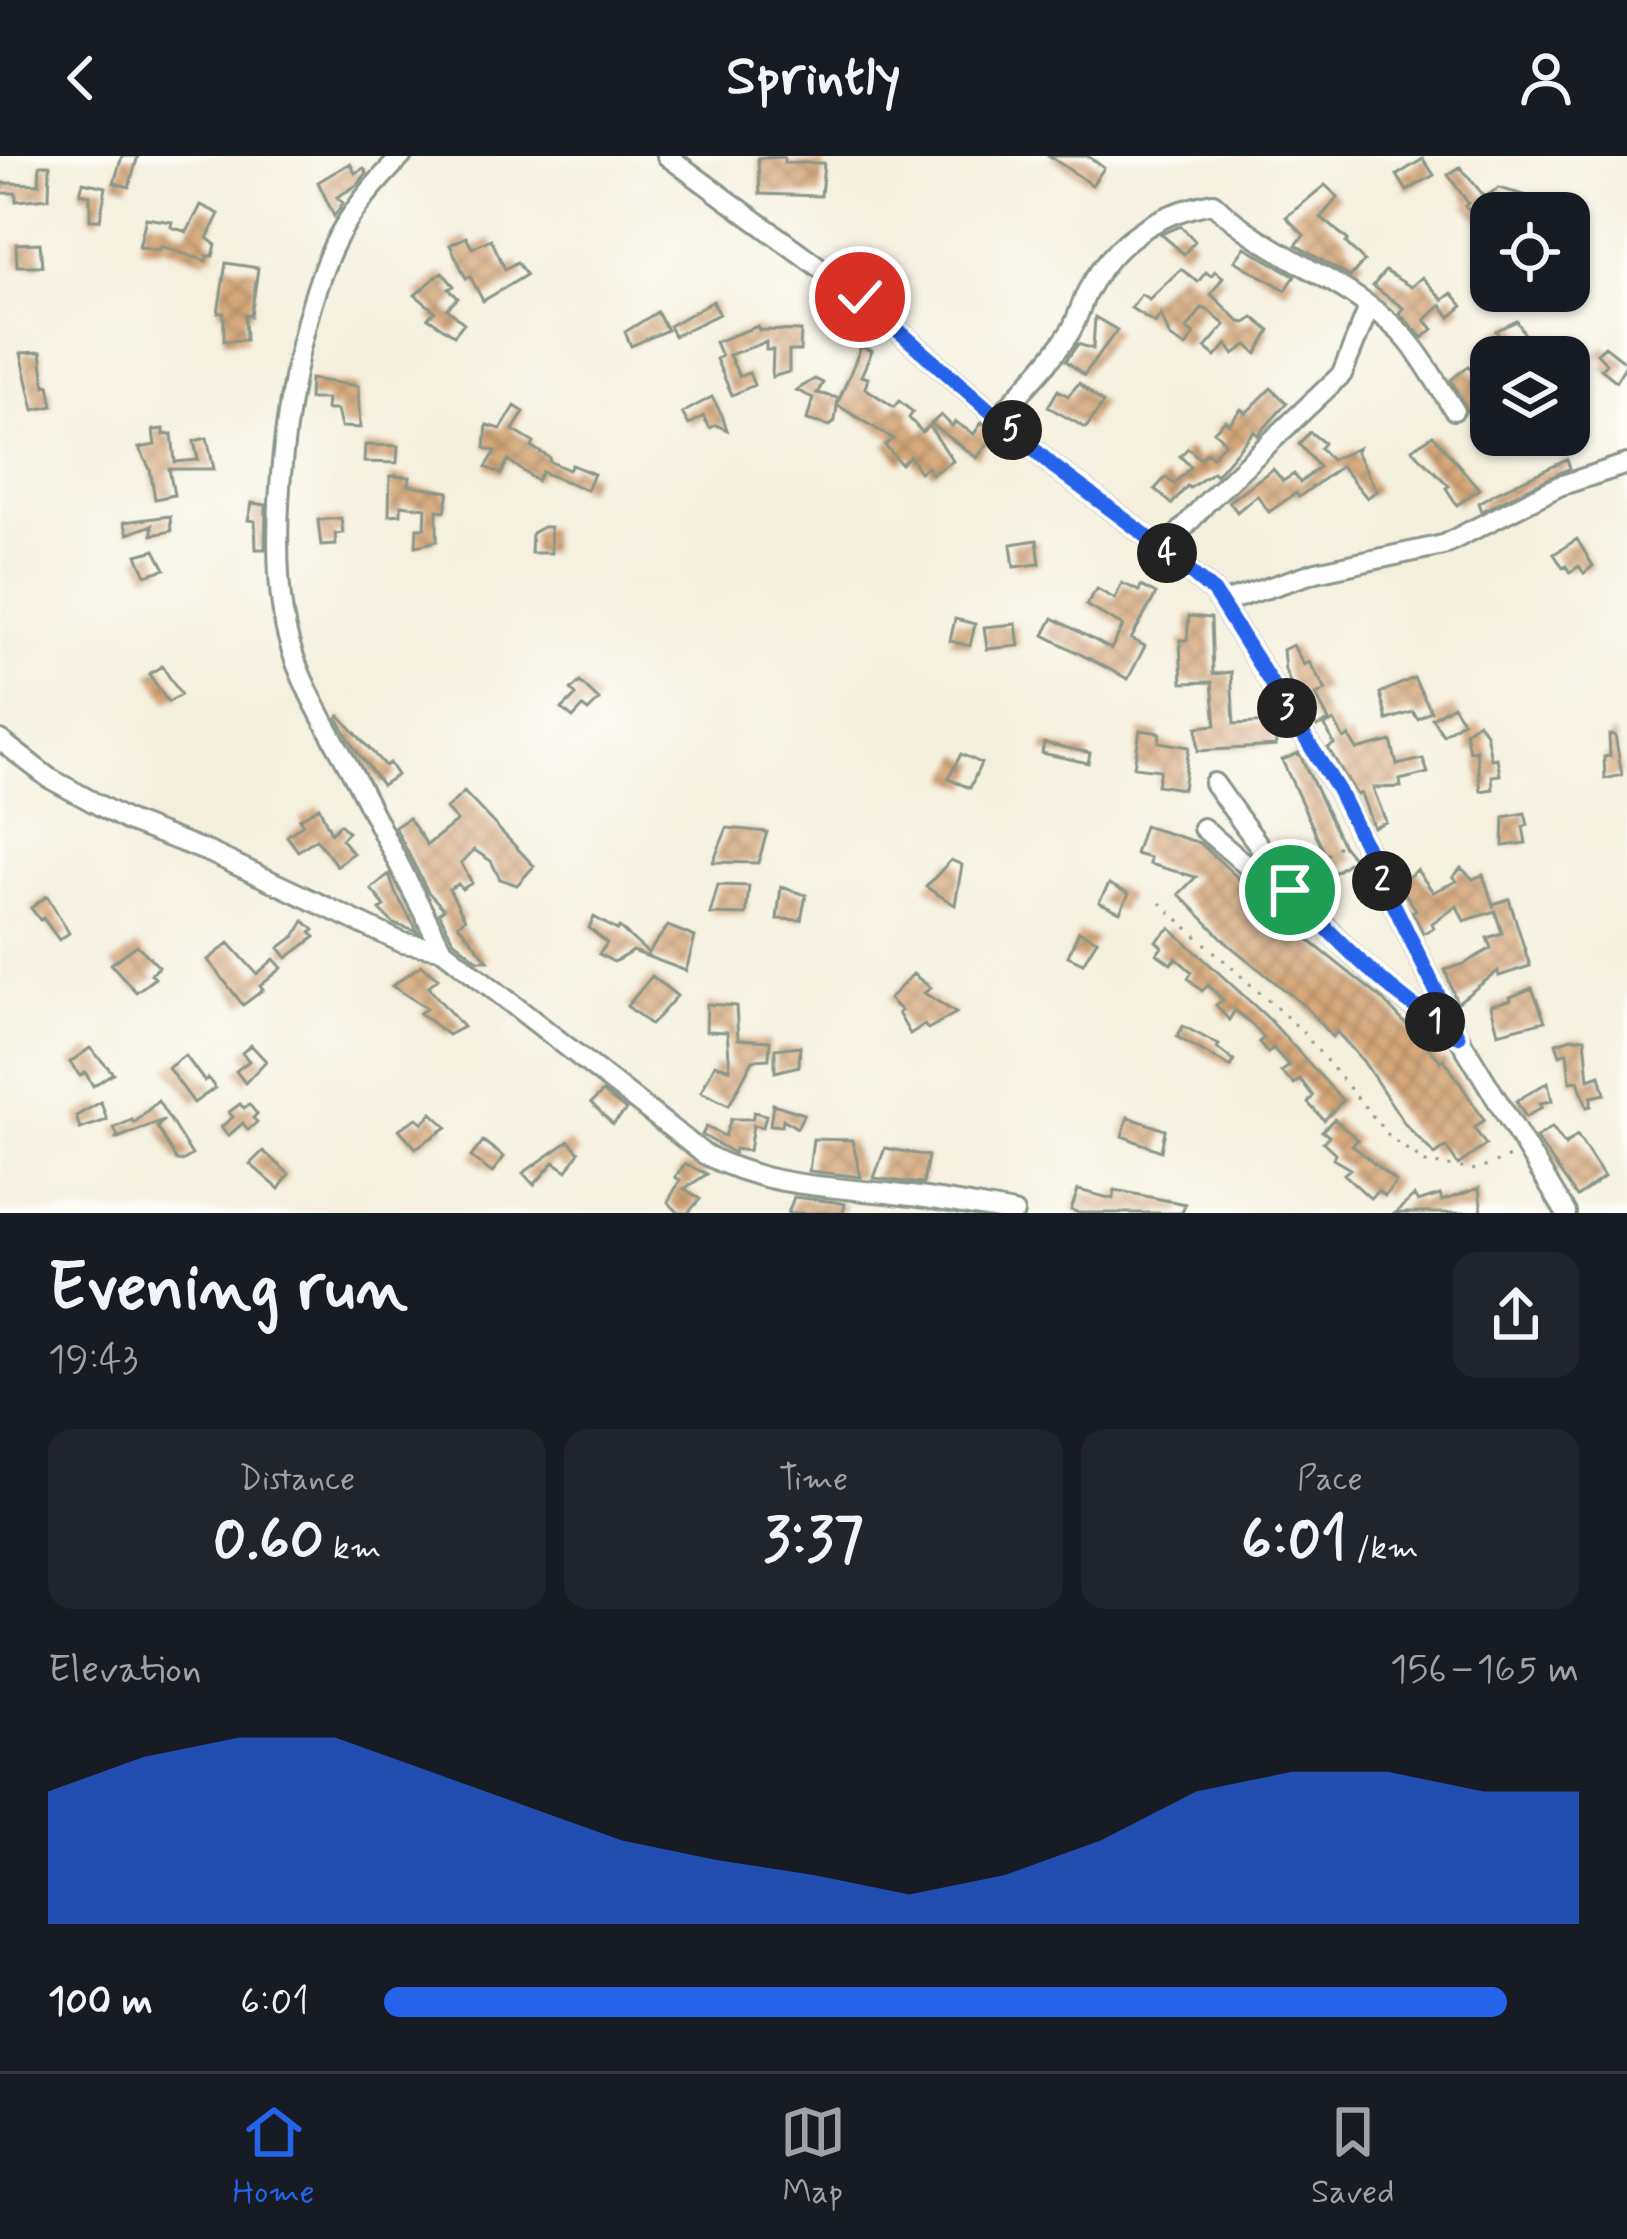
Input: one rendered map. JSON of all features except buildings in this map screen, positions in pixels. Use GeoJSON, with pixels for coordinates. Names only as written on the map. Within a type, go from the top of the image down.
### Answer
{"type":"FeatureCollection","features":[{"type":"Feature","properties":{"kind":"street"},"geometry":{"type":"LineString","coordinates":[[402,156],[340,233],[313,296],[285,424],[281,592],[288,639],[312,700],[442,950],[704,1154],[730,1168],[753,1177],[1014,1213]]}},
{"type":"Feature","properties":{"kind":"street"},"geometry":{"type":"LineString","coordinates":[[667,156],[860,297],[1053,466],[1214,592],[1338,790],[1458,1036],[1566,1213]]}},
{"type":"Feature","properties":{"kind":"street"},"geometry":{"type":"LineString","coordinates":[[998,418],[1072,330],[1087,292],[1123,242],[1151,222],[1184,208],[1213,203],[1237,226],[1369,307],[1401,333],[1454,410]]}},
{"type":"Feature","properties":{"kind":"street"},"geometry":{"type":"LineString","coordinates":[[1164,550],[1206,503],[1342,374],[1369,307]]}},
{"type":"Feature","properties":{"kind":"street"},"geometry":{"type":"LineString","coordinates":[[1222,603],[1316,572],[1443,545],[1559,486],[1627,464]]}},
{"type":"Feature","properties":{"kind":"street"},"geometry":{"type":"LineString","coordinates":[[0,740],[49,778],[128,821],[211,853],[403,943],[442,950]]}},
{"type":"Feature","properties":{"kind":"street"},"geometry":{"type":"LineString","coordinates":[[1214,783],[1290,890],[1352,956],[1411,1007],[1458,1036]]}},
{"type":"Feature","properties":{"kind":"street"},"geometry":{"type":"LineString","coordinates":[[1203,828],[1259,876],[1290,890]]}},
{"type":"Feature","properties":{"kind":"path"},"geometry":{"type":"LineString","coordinates":[[1342,844],[1354,859],[1313,888],[1301,874],[1342,844]]}},
{"type":"Feature","properties":{"kind":"path"},"geometry":{"type":"LineString","coordinates":[[1160,903],[1300,1029],[1391,1138],[1426,1163],[1477,1169],[1527,1151]]}},
{"type":"Feature","properties":{"kind":"route"},"geometry":{"type":"LineString","coordinates":[[860,297],[1053,466],[1214,592],[1338,790],[1458,1036],[1411,1007],[1352,956],[1290,890]]}}]}
